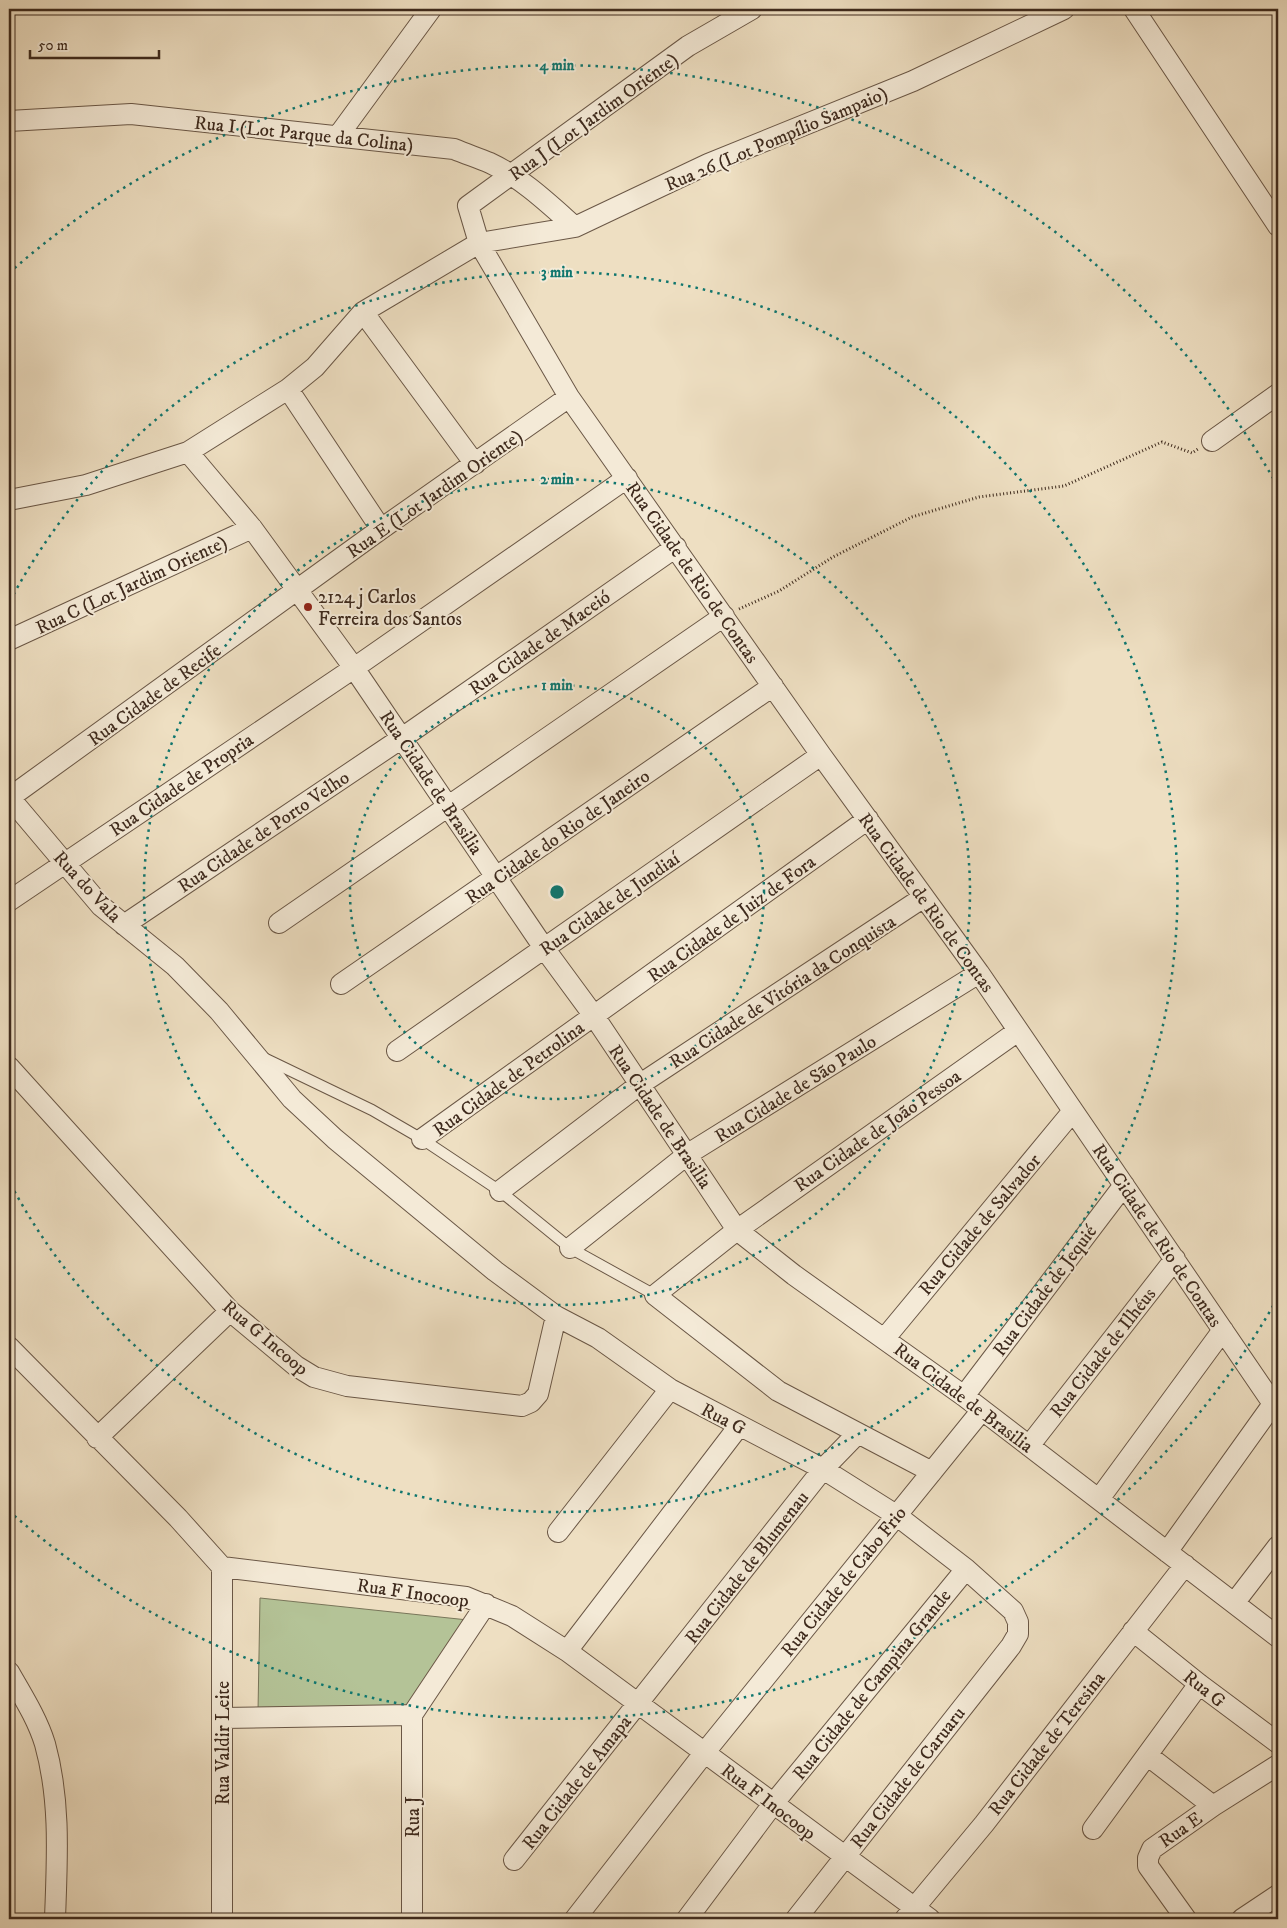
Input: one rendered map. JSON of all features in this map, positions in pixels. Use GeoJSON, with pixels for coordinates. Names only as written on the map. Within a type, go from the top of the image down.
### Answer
{"type":"FeatureCollection","features":[{"type":"Feature","properties":{"kind":"street"},"geometry":{"type":"LineString","coordinates":[[338,136],[431,9]]}},
{"type":"Feature","properties":{"kind":"street","name":"Rua J (Lot Jardim Oriente)"},"geometry":{"type":"LineString","coordinates":[[479,243],[468,206],[688,46],[752,9]]}},
{"type":"Feature","properties":{"kind":"street","name":"Rua 26 (Lot Pompílio Sampaio)"},"geometry":{"type":"LineString","coordinates":[[479,243],[575,227],[708,164],[913,81],[1064,9]]}},
{"type":"Feature","properties":{"kind":"street"},"geometry":{"type":"LineString","coordinates":[[1134,9],[1278,226]]}},
{"type":"Feature","properties":{"kind":"street","name":"Rua I (Lot Parque da Colina)"},"geometry":{"type":"LineString","coordinates":[[9,121],[131,114],[454,149],[491,164],[510,176],[545,201],[575,227]]}},
{"type":"Feature","properties":{"kind":"street"},"geometry":{"type":"LineString","coordinates":[[9,500],[86,485],[188,452],[288,389],[315,367],[363,312],[479,243]]}},
{"type":"Feature","properties":{"kind":"street","name":"Rua Cidade de Rio de Contas"},"geometry":{"type":"LineString","coordinates":[[479,243],[569,397],[821,755],[979,974],[1276,1408]]}},
{"type":"Feature","properties":{"kind":"street"},"geometry":{"type":"LineString","coordinates":[[363,312],[475,464]]}},
{"type":"Feature","properties":{"kind":"street"},"geometry":{"type":"LineString","coordinates":[[288,389],[381,529]]}},
{"type":"Feature","properties":{"kind":"street"},"geometry":{"type":"LineString","coordinates":[[1212,441],[1278,394]]}},
{"type":"Feature","properties":{"kind":"street","name":"Rua E (Lot Jardim Oriente)"},"geometry":{"type":"LineString","coordinates":[[298,590],[381,529],[569,397]]}},
{"type":"Feature","properties":{"kind":"street","name":"Rua Cidade de Brasilia"},"geometry":{"type":"LineString","coordinates":[[188,452],[252,528],[354,668],[446,805],[498,877],[544,948],[594,1016],[737,1230],[794,1274],[964,1396],[1235,1602],[1278,1637]]}},
{"type":"Feature","properties":{"kind":"street","name":"Rua Cidade de Propria"},"geometry":{"type":"LineString","coordinates":[[9,901],[354,668],[627,478]]}},
{"type":"Feature","properties":{"kind":"street","name":"Rua C (Lot Jardim Oriente)"},"geometry":{"type":"LineString","coordinates":[[9,640],[252,528]]}},
{"type":"Feature","properties":{"kind":"street","name":"Rua Cidade de Maceió"},"geometry":{"type":"LineString","coordinates":[[402,738],[676,547]]}},
{"type":"Feature","properties":{"kind":"street","name":"Rua Cidade de Recife"},"geometry":{"type":"LineString","coordinates":[[9,797],[298,590]]}},
{"type":"Feature","properties":{"kind":"street"},"geometry":{"type":"LineString","coordinates":[[279,923],[446,805],[724,616]]}},
{"type":"Feature","properties":{"kind":"street","name":"Rua Cidade do Rio de Janeiro"},"geometry":{"type":"LineString","coordinates":[[341,984],[773,686]]}},
{"type":"Feature","properties":{"kind":"street","name":"Rua Cidade de Porto Velho"},"geometry":{"type":"LineString","coordinates":[[124,925],[402,738]]}},
{"type":"Feature","properties":{"kind":"street","name":"Rua Cidade de Jundiaí"},"geometry":{"type":"LineString","coordinates":[[397,1051],[821,755]]}},
{"type":"Feature","properties":{"kind":"street","name":"Rua do Vala"},"geometry":{"type":"LineString","coordinates":[[9,797],[101,906],[175,966],[219,1010],[257,1055]]}},
{"type":"Feature","properties":{"kind":"street","name":"Rua Cidade de Juiz de Fora"},"geometry":{"type":"LineString","coordinates":[[594,1016],[868,819]]}},
{"type":"Feature","properties":{"kind":"street","name":"Rua Cidade de Vitória da Conquista"},"geometry":{"type":"LineString","coordinates":[[500,1191],[639,1085],[924,897]]}},
{"type":"Feature","properties":{"kind":"street","name":"Rua Cidade de São Paulo"},"geometry":{"type":"LineString","coordinates":[[570,1248],[688,1154],[979,974]]}},
{"type":"Feature","properties":{"kind":"street","name":"Rua Cidade de Petrolina"},"geometry":{"type":"LineString","coordinates":[[422,1139],[594,1016]]}},
{"type":"Feature","properties":{"kind":"street","name":"Rua Cidade de João Pessoa"},"geometry":{"type":"LineString","coordinates":[[655,1295],[737,1230],[1018,1031]]}},
{"type":"Feature","properties":{"kind":"street","name":"Rua G"},"geometry":{"type":"LineString","coordinates":[[257,1055],[292,1099],[335,1139],[495,1272],[556,1316],[598,1338],[670,1388],[739,1426],[823,1468],[896,1515],[966,1569],[1014,1611],[1018,1622],[1018,1634]]}},
{"type":"Feature","properties":{"kind":"street","name":"Rua G Incoop"},"geometry":{"type":"LineString","coordinates":[[9,1067],[230,1311],[296,1366],[314,1377],[347,1386],[522,1406],[531,1402],[538,1394],[556,1316]]}},
{"type":"Feature","properties":{"kind":"street","name":"Rua Cidade de Salvador"},"geometry":{"type":"LineString","coordinates":[[885,1338],[1073,1111]]}},
{"type":"Feature","properties":{"kind":"street","name":"Rua Cidade de Jequié"},"geometry":{"type":"LineString","coordinates":[[964,1396],[1124,1185]]}},
{"type":"Feature","properties":{"kind":"street","name":"Rua Cidade de Ilhéus"},"geometry":{"type":"LineString","coordinates":[[1029,1446],[1175,1259]]}},
{"type":"Feature","properties":{"kind":"street"},"geometry":{"type":"LineString","coordinates":[[655,1295],[778,1391],[932,1472]]}},
{"type":"Feature","properties":{"kind":"street"},"geometry":{"type":"LineString","coordinates":[[97,1438],[230,1311]]}},
{"type":"Feature","properties":{"kind":"street"},"geometry":{"type":"LineString","coordinates":[[1098,1499],[1222,1330]]}},
{"type":"Feature","properties":{"kind":"street"},"geometry":{"type":"LineString","coordinates":[[9,1346],[97,1438],[178,1518],[222,1567]]}},
{"type":"Feature","properties":{"kind":"street"},"geometry":{"type":"LineString","coordinates":[[558,1532],[670,1388]]}},
{"type":"Feature","properties":{"kind":"street"},"geometry":{"type":"LineString","coordinates":[[1167,1552],[1276,1408]]}},
{"type":"Feature","properties":{"kind":"street","name":"Rua Cidade de Cabo Frio"},"geometry":{"type":"LineString","coordinates":[[574,1919],[705,1752],[982,1410]]}},
{"type":"Feature","properties":{"kind":"street"},"geometry":{"type":"LineString","coordinates":[[567,1651],[739,1426]]}},
{"type":"Feature","properties":{"kind":"street","name":"Rua Cidade de Blumenau"},"geometry":{"type":"LineString","coordinates":[[638,1704],[823,1468],[857,1434]]}},
{"type":"Feature","properties":{"kind":"street"},"geometry":{"type":"LineString","coordinates":[[1235,1602],[1278,1546]]}},
{"type":"Feature","properties":{"kind":"street","name":"Rua Cidade de Teresina"},"geometry":{"type":"LineString","coordinates":[[910,1913],[984,1824],[1185,1565]]}},
{"type":"Feature","properties":{"kind":"street","name":"Rua F Inocoop"},"geometry":{"type":"LineString","coordinates":[[222,1567],[466,1598],[486,1604],[512,1616],[567,1651],[705,1752],[844,1857],[910,1913],[930,1919]]}},
{"type":"Feature","properties":{"kind":"street","name":"Rua Valdir Leite"},"geometry":{"type":"LineString","coordinates":[[222,1567],[222,1919]]}},
{"type":"Feature","properties":{"kind":"street","name":"Rua Cidade de Campina Grande"},"geometry":{"type":"LineString","coordinates":[[687,1919],[773,1804],[966,1569]]}},
{"type":"Feature","properties":{"kind":"street"},"geometry":{"type":"LineString","coordinates":[[222,1718],[412,1715],[486,1604]]}},
{"type":"Feature","properties":{"kind":"street","name":"Rua G"},"geometry":{"type":"LineString","coordinates":[[1133,1631],[1199,1684],[1278,1743]]}},
{"type":"Feature","properties":{"kind":"street","name":"Rua Cidade de Caruaru"},"geometry":{"type":"LineString","coordinates":[[796,1919],[1018,1634]]}},
{"type":"Feature","properties":{"kind":"street"},"geometry":{"type":"LineString","coordinates":[[9,1672],[29,1706],[44,1742],[54,1787],[58,1819],[55,1919]]}},
{"type":"Feature","properties":{"kind":"street"},"geometry":{"type":"LineString","coordinates":[[1093,1830],[1199,1684]]}},
{"type":"Feature","properties":{"kind":"street","name":"Rua Cidade de Amapa"},"geometry":{"type":"LineString","coordinates":[[514,1860],[638,1704]]}},
{"type":"Feature","properties":{"kind":"street","name":"Rua J"},"geometry":{"type":"LineString","coordinates":[[412,1715],[412,1919]]}},
{"type":"Feature","properties":{"kind":"street"},"geometry":{"type":"LineString","coordinates":[[1146,1755],[1213,1806]]}},
{"type":"Feature","properties":{"kind":"street","name":"Rua E"},"geometry":{"type":"LineString","coordinates":[[1186,1919],[1148,1866],[1148,1858],[1152,1849],[1213,1806],[1278,1765]]}},
{"type":"Feature","properties":{"kind":"street"},"geometry":{"type":"LineString","coordinates":[[1242,1919],[1278,1895]]}},
{"type":"Feature","properties":{"kind":"lane"},"geometry":{"type":"LineString","coordinates":[[257,1055],[372,1110],[422,1139],[500,1191],[570,1248],[655,1295]]}},
{"type":"Feature","properties":{"kind":"path"},"geometry":{"type":"LineString","coordinates":[[724,616],[778,591],[833,557],[912,517],[978,497],[1064,486],[1162,442],[1192,453],[1212,441]]}},
{"type":"Feature","properties":{"kind":"green space"},"geometry":{"type":"Polygon","coordinates":[[[260,1598],[468,1620],[413,1712],[258,1711],[260,1598]]]}},
{"type":"Feature","properties":{"kind":"place","name":"2124 j Carlos Ferreira dos Santos"},"geometry":{"type":"Point","coordinates":[308,607]}}]}
